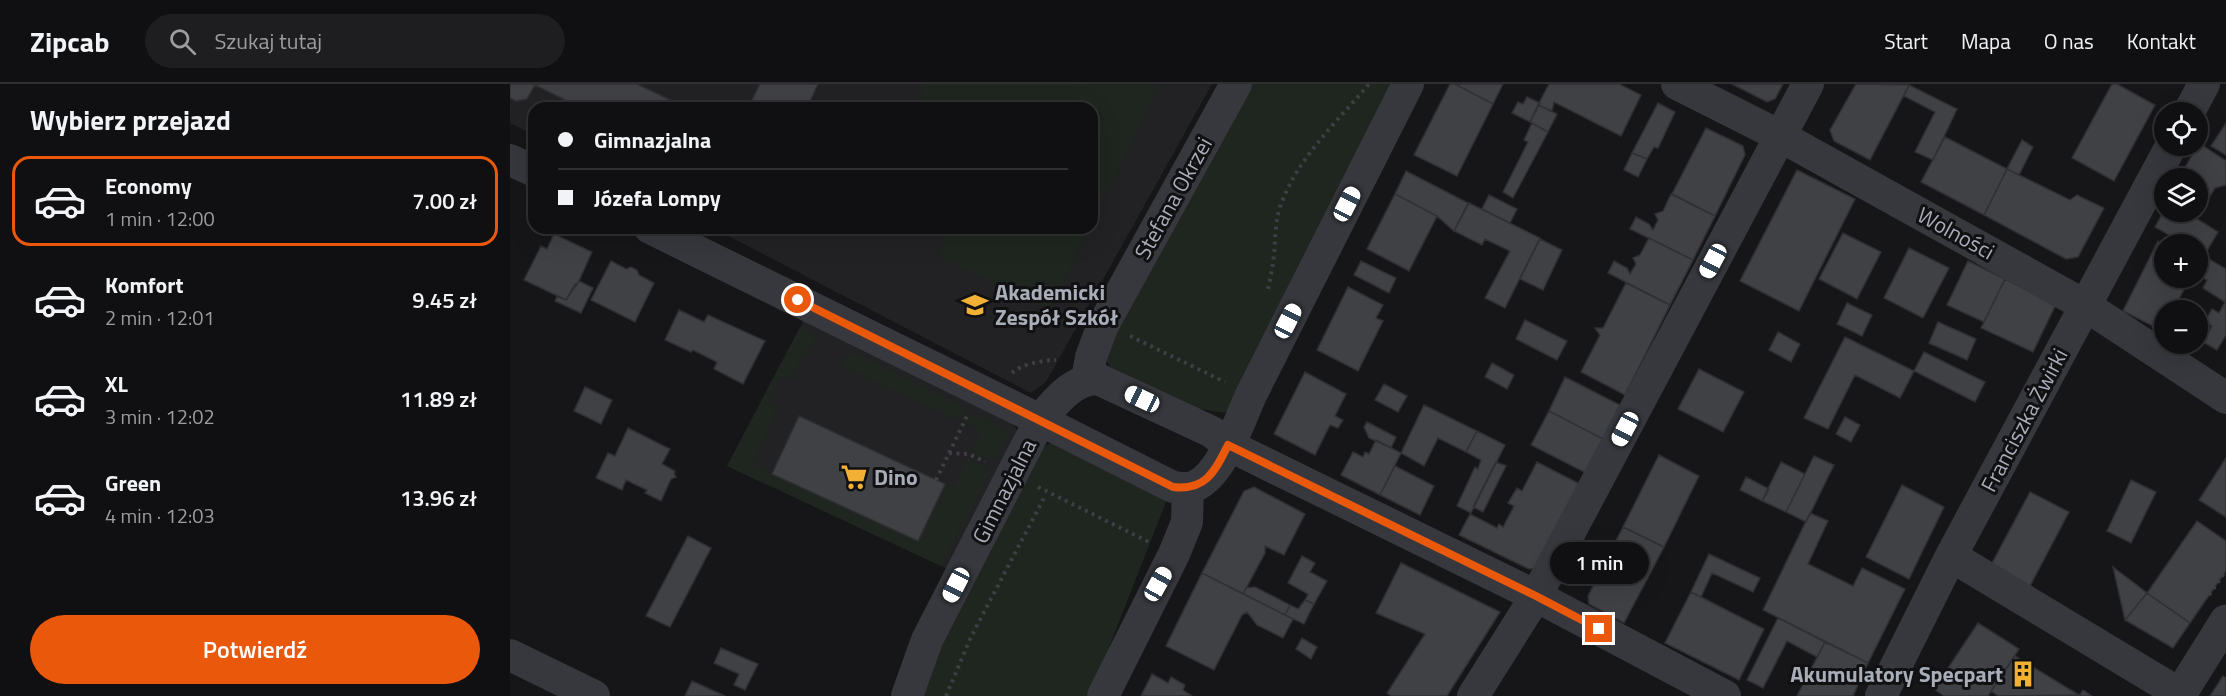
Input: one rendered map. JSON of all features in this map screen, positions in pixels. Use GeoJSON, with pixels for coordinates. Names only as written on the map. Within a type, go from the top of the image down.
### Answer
{"type":"FeatureCollection","features":[{"type":"Feature","properties":{"kind":"street","name":"Stefana Okrzei"},"geometry":{"type":"LineString","coordinates":[[1087,379],[1090,357],[1103,325],[1236,84]]}},
{"type":"Feature","properties":{"kind":"street"},"geometry":{"type":"LineString","coordinates":[[1408,84],[1228,445],[1217,468],[1204,480],[1188,488],[1173,487],[1040,420],[1061,396],[1087,379],[1098,379],[1212,432],[1228,445],[1536,596],[1725,696]]}},
{"type":"Feature","properties":{"kind":"street","name":"Wolności"},"geometry":{"type":"LineString","coordinates":[[1677,84],[1779,136],[2086,306],[2226,398]]}},
{"type":"Feature","properties":{"kind":"street"},"geometry":{"type":"LineString","coordinates":[[1473,696],[1536,596],[1808,84]]}},
{"type":"Feature","properties":{"kind":"street"},"geometry":{"type":"LineString","coordinates":[[2194,102],[2204,84]]}},
{"type":"Feature","properties":{"kind":"street","name":"Franciszka Żwirki"},"geometry":{"type":"LineString","coordinates":[[1881,696],[1951,556],[2166,156]]}},
{"type":"Feature","properties":{"kind":"street"},"geometry":{"type":"LineString","coordinates":[[510,159],[528,168]]}},
{"type":"Feature","properties":{"kind":"street","name":"Gimnazjalna"},"geometry":{"type":"LineString","coordinates":[[661,234],[983,402],[1040,420],[927,640],[907,696]]}},
{"type":"Feature","properties":{"kind":"street"},"geometry":{"type":"LineString","coordinates":[[1103,696],[1174,554],[1187,522],[1188,488]]}},
{"type":"Feature","properties":{"kind":"street"},"geometry":{"type":"LineString","coordinates":[[1951,556],[2180,695],[2221,639]]}},
{"type":"Feature","properties":{"kind":"street"},"geometry":{"type":"LineString","coordinates":[[510,654],[594,696]]}},
{"type":"Feature","properties":{"kind":"path"},"geometry":{"type":"LineString","coordinates":[[1268,293],[1280,207],[1293,179],[1307,155],[1369,84]]}},
{"type":"Feature","properties":{"kind":"path"},"geometry":{"type":"LineString","coordinates":[[1103,325],[1232,387]]}},
{"type":"Feature","properties":{"kind":"path"},"geometry":{"type":"LineString","coordinates":[[936,480],[949,453],[983,402],[1017,368],[1047,360],[1056,360],[1051,366]]}},
{"type":"Feature","properties":{"kind":"path"},"geometry":{"type":"LineString","coordinates":[[1227,383],[1232,373]]}},
{"type":"Feature","properties":{"kind":"path"},"geometry":{"type":"LineString","coordinates":[[949,453],[969,454],[1174,554]]}},
{"type":"Feature","properties":{"kind":"path"},"geometry":{"type":"LineString","coordinates":[[946,696],[971,637],[1045,496]]}},
{"type":"Feature","properties":{"kind":"shaded area","name":"Akademicki Zespół Szkół"},"geometry":{"type":"Polygon","coordinates":[[[510,84],[1212,84],[1046,382],[1031,393],[725,234],[1098,234],[1098,102],[528,102],[528,132],[510,123],[510,84]]]}},
{"type":"Feature","properties":{"kind":"shaded area"},"geometry":{"type":"Polygon","coordinates":[[[925,84],[1159,84],[1098,210],[1098,102],[917,102],[925,84]]]}},
{"type":"Feature","properties":{"kind":"shaded area"},"geometry":{"type":"Polygon","coordinates":[[[1243,84],[1394,84],[1226,413],[1192,408],[1111,367],[1095,349],[1243,84]]]}},
{"type":"Feature","properties":{"kind":"shaded area"},"geometry":{"type":"Polygon","coordinates":[[[947,234],[1086,234],[1050,310],[937,255],[947,234]]]}},
{"type":"Feature","properties":{"kind":"shaded area"},"geometry":{"type":"Polygon","coordinates":[[[804,320],[1010,422],[1016,428],[950,570],[727,466],[804,320]]]}},
{"type":"Feature","properties":{"kind":"shaded area"},"geometry":{"type":"Polygon","coordinates":[[[800,327],[814,333],[813,343],[800,358],[789,381],[780,377],[768,402],[777,407],[752,464],[918,541],[945,484],[953,488],[967,457],[986,467],[989,474],[941,566],[727,466],[800,327]]]}},
{"type":"Feature","properties":{"kind":"shaded area"},"geometry":{"type":"Polygon","coordinates":[[[856,354],[961,406],[964,413],[960,421],[840,365],[847,355],[856,354]]]}},
{"type":"Feature","properties":{"kind":"shaded area"},"geometry":{"type":"Polygon","coordinates":[[[979,414],[1009,433],[997,457],[989,460],[970,451],[979,434],[978,429],[967,424],[971,416],[979,414]]]}},
{"type":"Feature","properties":{"kind":"shaded area"},"geometry":{"type":"Polygon","coordinates":[[[1054,442],[1168,497],[1090,696],[923,696],[953,594],[1033,451],[1054,442]]]}},
{"type":"Feature","properties":{"kind":"building"},"geometry":{"type":"Polygon","coordinates":[[[510,84],[637,84],[674,102],[569,102],[535,85],[527,99],[516,101],[510,98],[510,84]]]}},
{"type":"Feature","properties":{"kind":"building"},"geometry":{"type":"Polygon","coordinates":[[[760,84],[818,84],[810,102],[751,102],[760,84]]]}},
{"type":"Feature","properties":{"kind":"building"},"geometry":{"type":"Polygon","coordinates":[[[1450,84],[1455,84],[1493,104],[1457,176],[1414,155],[1450,84]]]}},
{"type":"Feature","properties":{"kind":"building"},"geometry":{"type":"Polygon","coordinates":[[[1455,84],[1503,84],[1493,104],[1455,84]]]}},
{"type":"Feature","properties":{"kind":"building"},"geometry":{"type":"Polygon","coordinates":[[[1549,84],[1619,84],[1641,95],[1621,136],[1554,102],[1552,111],[1538,105],[1549,84]]]}},
{"type":"Feature","properties":{"kind":"building"},"geometry":{"type":"Polygon","coordinates":[[[1732,84],[1783,84],[1775,99],[1767,102],[1732,84]]]}},
{"type":"Feature","properties":{"kind":"building"},"geometry":{"type":"Polygon","coordinates":[[[1856,84],[1909,85],[1870,160],[1834,141],[1830,130],[1856,84]]]}},
{"type":"Feature","properties":{"kind":"building"},"geometry":{"type":"Polygon","coordinates":[[[2112,84],[2117,84],[2154,104],[2114,181],[2072,158],[2112,84]]]}},
{"type":"Feature","properties":{"kind":"building"},"geometry":{"type":"Polygon","coordinates":[[[1909,85],[1957,109],[1933,160],[1915,152],[1935,112],[1904,96],[1909,85]]]}},
{"type":"Feature","properties":{"kind":"building"},"geometry":{"type":"Polygon","coordinates":[[[1527,97],[1540,103],[1530,122],[1512,113],[1518,102],[1523,104],[1527,97]]]}},
{"type":"Feature","properties":{"kind":"building"},"geometry":{"type":"Polygon","coordinates":[[[1658,103],[1675,112],[1658,148],[1654,147],[1647,159],[1632,153],[1658,103]]]}},
{"type":"Feature","properties":{"kind":"building"},"geometry":{"type":"Polygon","coordinates":[[[1538,105],[1557,114],[1548,132],[1530,122],[1538,105]]]}},
{"type":"Feature","properties":{"kind":"building"},"geometry":{"type":"Polygon","coordinates":[[[1532,123],[1548,132],[1513,198],[1503,192],[1528,142],[1524,140],[1532,123]]]}},
{"type":"Feature","properties":{"kind":"building"},"geometry":{"type":"Polygon","coordinates":[[[2226,123],[2226,155],[2211,146],[2226,123]]]}},
{"type":"Feature","properties":{"kind":"building"},"geometry":{"type":"Polygon","coordinates":[[[1706,128],[1743,146],[1745,155],[1715,216],[1672,194],[1706,128]]]}},
{"type":"Feature","properties":{"kind":"building"},"geometry":{"type":"Polygon","coordinates":[[[1945,137],[2007,169],[1984,215],[1921,182],[1945,137]]]}},
{"type":"Feature","properties":{"kind":"building"},"geometry":{"type":"Polygon","coordinates":[[[2022,140],[2033,147],[2019,175],[2007,169],[2022,140]]]}},
{"type":"Feature","properties":{"kind":"building"},"geometry":{"type":"Polygon","coordinates":[[[2208,149],[2226,161],[2226,185],[2215,188],[2208,199],[2208,168],[2185,168],[2192,156],[2208,156],[2208,149]]]}},
{"type":"Feature","properties":{"kind":"building"},"geometry":{"type":"Polygon","coordinates":[[[1632,153],[1647,159],[1638,177],[1624,170],[1632,153]]]}},
{"type":"Feature","properties":{"kind":"building"},"geometry":{"type":"Polygon","coordinates":[[[2007,169],[2070,200],[2077,195],[2104,208],[2078,257],[2066,259],[1984,215],[2007,169]]]}},
{"type":"Feature","properties":{"kind":"building"},"geometry":{"type":"Polygon","coordinates":[[[1797,170],[1855,199],[1799,311],[1740,281],[1797,170]]]}},
{"type":"Feature","properties":{"kind":"building"},"geometry":{"type":"Polygon","coordinates":[[[1406,171],[1468,203],[1454,231],[1437,216],[1395,194],[1406,171]]]}},
{"type":"Feature","properties":{"kind":"building"},"geometry":{"type":"Polygon","coordinates":[[[1395,194],[1437,216],[1409,271],[1367,249],[1395,194]]]}},
{"type":"Feature","properties":{"kind":"building"},"geometry":{"type":"Polygon","coordinates":[[[1671,194],[1715,216],[1693,260],[1630,229],[1636,217],[1649,224],[1653,230],[1658,220],[1655,214],[1663,211],[1671,194]]]}},
{"type":"Feature","properties":{"kind":"building"},"geometry":{"type":"Polygon","coordinates":[[[1489,195],[1517,209],[1510,223],[1482,209],[1489,195]]]}},
{"type":"Feature","properties":{"kind":"building"},"geometry":{"type":"Polygon","coordinates":[[[1469,203],[1540,238],[1505,308],[1485,298],[1510,251],[1485,239],[1482,245],[1454,231],[1469,203]]]}},
{"type":"Feature","properties":{"kind":"building"},"geometry":{"type":"Polygon","coordinates":[[[2158,222],[2202,222],[2218,232],[2208,249],[2208,234],[2167,234],[2155,227],[2158,222]]]}},
{"type":"Feature","properties":{"kind":"building"},"geometry":{"type":"Polygon","coordinates":[[[1843,233],[1881,252],[1857,299],[1819,279],[1843,233]]]}},
{"type":"Feature","properties":{"kind":"building"},"geometry":{"type":"Polygon","coordinates":[[[554,234],[592,252],[577,285],[575,284],[566,300],[524,280],[541,246],[547,249],[554,234]]]}},
{"type":"Feature","properties":{"kind":"building"},"geometry":{"type":"Polygon","coordinates":[[[1649,238],[1693,260],[1670,305],[1608,273],[1614,261],[1627,268],[1630,274],[1636,264],[1633,258],[1640,255],[1649,238]]]}},
{"type":"Feature","properties":{"kind":"building"},"geometry":{"type":"Polygon","coordinates":[[[1540,239],[1562,250],[1543,290],[1520,279],[1540,239]]]}},
{"type":"Feature","properties":{"kind":"building"},"geometry":{"type":"Polygon","coordinates":[[[1909,248],[1949,268],[1923,318],[1884,298],[1909,248]]]}},
{"type":"Feature","properties":{"kind":"building"},"geometry":{"type":"Polygon","coordinates":[[[2154,249],[2154,288],[2185,288],[2178,300],[2154,300],[2154,326],[2123,311],[2154,249]]]}},
{"type":"Feature","properties":{"kind":"building"},"geometry":{"type":"Polygon","coordinates":[[[2208,258],[2226,269],[2226,335],[2217,350],[2208,345],[2208,333],[2212,326],[2208,323],[2208,316],[2212,309],[2219,313],[2225,302],[2203,288],[2208,288],[2208,258]]]}},
{"type":"Feature","properties":{"kind":"building"},"geometry":{"type":"Polygon","coordinates":[[[611,261],[626,269],[631,267],[637,270],[639,275],[654,283],[635,322],[591,300],[611,261]]]}},
{"type":"Feature","properties":{"kind":"building"},"geometry":{"type":"Polygon","coordinates":[[[1361,261],[1396,278],[1389,293],[1354,275],[1361,261]]]}},
{"type":"Feature","properties":{"kind":"building"},"geometry":{"type":"Polygon","coordinates":[[[1968,261],[2005,279],[1984,322],[1947,305],[1968,261]]]}},
{"type":"Feature","properties":{"kind":"building"},"geometry":{"type":"Polygon","coordinates":[[[2005,279],[2056,304],[2033,352],[1981,328],[2005,279]]]}},
{"type":"Feature","properties":{"kind":"building"},"geometry":{"type":"Polygon","coordinates":[[[579,281],[593,288],[581,313],[555,301],[557,296],[566,300],[579,281]]]}},
{"type":"Feature","properties":{"kind":"building"},"geometry":{"type":"Polygon","coordinates":[[[1626,283],[1670,305],[1625,395],[1581,372],[1600,335],[1595,328],[1603,328],[1626,283]]]}},
{"type":"Feature","properties":{"kind":"building"},"geometry":{"type":"Polygon","coordinates":[[[1348,287],[1383,305],[1376,318],[1383,321],[1358,371],[1317,350],[1348,287]]]}},
{"type":"Feature","properties":{"kind":"building"},"geometry":{"type":"Polygon","coordinates":[[[1847,303],[1872,315],[1862,336],[1837,324],[1847,303]]]}},
{"type":"Feature","properties":{"kind":"building"},"geometry":{"type":"Polygon","coordinates":[[[679,310],[704,322],[708,315],[765,341],[743,384],[714,369],[717,362],[665,340],[679,310]]]}},
{"type":"Feature","properties":{"kind":"building"},"geometry":{"type":"Polygon","coordinates":[[[1525,320],[1567,341],[1557,360],[1516,339],[1525,320]]]}},
{"type":"Feature","properties":{"kind":"building"},"geometry":{"type":"Polygon","coordinates":[[[1938,322],[1976,339],[1967,360],[1929,343],[1938,322]]]}},
{"type":"Feature","properties":{"kind":"building"},"geometry":{"type":"Polygon","coordinates":[[[1778,332],[1800,344],[1791,362],[1769,350],[1778,332]]]}},
{"type":"Feature","properties":{"kind":"building"},"geometry":{"type":"Polygon","coordinates":[[[1845,337],[1914,371],[1900,398],[1855,375],[1828,429],[1804,418],[1845,337]]]}},
{"type":"Feature","properties":{"kind":"building"},"geometry":{"type":"Polygon","coordinates":[[[1924,352],[1985,382],[1975,402],[1914,371],[1924,352]]]}},
{"type":"Feature","properties":{"kind":"building"},"geometry":{"type":"Polygon","coordinates":[[[1492,363],[1514,375],[1507,389],[1485,377],[1492,363]]]}},
{"type":"Feature","properties":{"kind":"building"},"geometry":{"type":"Polygon","coordinates":[[[1699,369],[1744,392],[1723,432],[1678,409],[1699,369]]]}},
{"type":"Feature","properties":{"kind":"building"},"geometry":{"type":"Polygon","coordinates":[[[1305,372],[1346,394],[1335,416],[1343,420],[1338,428],[1330,425],[1315,455],[1274,434],[1305,372]]]}},
{"type":"Feature","properties":{"kind":"building"},"geometry":{"type":"Polygon","coordinates":[[[1565,377],[1620,405],[1603,439],[1549,411],[1565,377]]]}},
{"type":"Feature","properties":{"kind":"building"},"geometry":{"type":"Polygon","coordinates":[[[1384,384],[1407,396],[1398,412],[1375,400],[1384,384]]]}},
{"type":"Feature","properties":{"kind":"building"},"geometry":{"type":"Polygon","coordinates":[[[585,387],[612,400],[601,424],[574,411],[585,387]]]}},
{"type":"Feature","properties":{"kind":"building"},"geometry":{"type":"Polygon","coordinates":[[[1424,405],[1477,431],[1466,452],[1438,438],[1424,466],[1401,453],[1424,405]]]}},
{"type":"Feature","properties":{"kind":"building"},"geometry":{"type":"Polygon","coordinates":[[[1549,411],[1603,439],[1586,473],[1531,445],[1549,411]]]}},
{"type":"Feature","properties":{"kind":"building","name":"Dino"},"geometry":{"type":"Polygon","coordinates":[[[799,416],[945,484],[918,541],[772,474],[799,416]]]}},
{"type":"Feature","properties":{"kind":"building"},"geometry":{"type":"Polygon","coordinates":[[[1845,417],[1860,425],[1851,442],[1836,434],[1845,417]]]}},
{"type":"Feature","properties":{"kind":"building"},"geometry":{"type":"Polygon","coordinates":[[[1367,422],[1396,437],[1391,448],[1369,438],[1364,427],[1367,422]]]}},
{"type":"Feature","properties":{"kind":"building"},"geometry":{"type":"Polygon","coordinates":[[[628,428],[670,449],[662,464],[675,471],[676,477],[671,479],[661,501],[645,493],[647,490],[626,480],[622,490],[596,478],[608,453],[615,456],[628,428]]]}},
{"type":"Feature","properties":{"kind":"building"},"geometry":{"type":"Polygon","coordinates":[[[1477,431],[1505,445],[1471,513],[1457,506],[1475,467],[1478,469],[1481,460],[1466,452],[1477,431]]]}},
{"type":"Feature","properties":{"kind":"building"},"geometry":{"type":"Polygon","coordinates":[[[1376,440],[1401,453],[1380,495],[1341,475],[1353,452],[1363,457],[1365,452],[1369,454],[1376,440]]]}},
{"type":"Feature","properties":{"kind":"building"},"geometry":{"type":"Polygon","coordinates":[[[1659,455],[1699,476],[1664,547],[1623,527],[1659,455]]]}},
{"type":"Feature","properties":{"kind":"building"},"geometry":{"type":"Polygon","coordinates":[[[1814,456],[1834,465],[1806,522],[1786,512],[1814,456]]]}},
{"type":"Feature","properties":{"kind":"building"},"geometry":{"type":"Polygon","coordinates":[[[2226,458],[2226,517],[2199,500],[2226,458]]]}},
{"type":"Feature","properties":{"kind":"building"},"geometry":{"type":"Polygon","coordinates":[[[1496,462],[1506,466],[1483,512],[1473,507],[1496,462]]]}},
{"type":"Feature","properties":{"kind":"building"},"geometry":{"type":"Polygon","coordinates":[[[1537,462],[1580,484],[1537,568],[1529,569],[1459,535],[1470,514],[1497,528],[1499,524],[1503,527],[1514,506],[1508,503],[1517,488],[1522,491],[1537,462]]]}},
{"type":"Feature","properties":{"kind":"building"},"geometry":{"type":"Polygon","coordinates":[[[1781,462],[1805,474],[1786,512],[1762,501],[1781,462]]]}},
{"type":"Feature","properties":{"kind":"building"},"geometry":{"type":"Polygon","coordinates":[[[1395,466],[1434,486],[1420,515],[1380,495],[1395,466]]]}},
{"type":"Feature","properties":{"kind":"building"},"geometry":{"type":"Polygon","coordinates":[[[1746,477],[1769,489],[1762,501],[1740,490],[1746,477]]]}},
{"type":"Feature","properties":{"kind":"building"},"geometry":{"type":"Polygon","coordinates":[[[2131,480],[2156,492],[2131,543],[2107,531],[2131,480]]]}},
{"type":"Feature","properties":{"kind":"building"},"geometry":{"type":"Polygon","coordinates":[[[1902,485],[1944,507],[1909,579],[1866,557],[1902,485]]]}},
{"type":"Feature","properties":{"kind":"building"},"geometry":{"type":"Polygon","coordinates":[[[1254,487],[1305,514],[1284,555],[1265,546],[1265,553],[1243,594],[1202,573],[1244,491],[1254,487]]]}},
{"type":"Feature","properties":{"kind":"building"},"geometry":{"type":"Polygon","coordinates":[[[2030,492],[2069,512],[2030,586],[1991,565],[2030,492]]]}},
{"type":"Feature","properties":{"kind":"building"},"geometry":{"type":"Polygon","coordinates":[[[1810,513],[1828,521],[1808,564],[1853,586],[1862,568],[1905,589],[1868,663],[1763,610],[1810,513]]]}},
{"type":"Feature","properties":{"kind":"building"},"geometry":{"type":"Polygon","coordinates":[[[2197,521],[2226,541],[2226,571],[2190,623],[2147,593],[2197,521]]]}},
{"type":"Feature","properties":{"kind":"building"},"geometry":{"type":"Polygon","coordinates":[[[1623,527],[1664,547],[1624,623],[1589,604],[1588,596],[1623,527]]]}},
{"type":"Feature","properties":{"kind":"building"},"geometry":{"type":"Polygon","coordinates":[[[688,536],[711,548],[670,627],[646,616],[688,536]]]}},
{"type":"Feature","properties":{"kind":"building"},"geometry":{"type":"Polygon","coordinates":[[[1709,554],[1760,578],[1753,592],[1712,573],[1701,597],[1691,592],[1709,554]]]}},
{"type":"Feature","properties":{"kind":"building"},"geometry":{"type":"Polygon","coordinates":[[[1302,556],[1315,563],[1310,572],[1327,581],[1314,604],[1305,600],[1308,594],[1288,583],[1302,556]]]}},
{"type":"Feature","properties":{"kind":"building"},"geometry":{"type":"Polygon","coordinates":[[[1401,563],[1500,612],[1447,696],[1391,696],[1387,693],[1425,634],[1376,613],[1401,563]]]}},
{"type":"Feature","properties":{"kind":"building"},"geometry":{"type":"Polygon","coordinates":[[[2113,567],[2147,593],[2125,620],[2113,567]]]}},
{"type":"Feature","properties":{"kind":"building"},"geometry":{"type":"Polygon","coordinates":[[[1202,573],[1293,619],[1283,638],[1257,625],[1247,612],[1242,615],[1214,670],[1166,646],[1202,573]]]}},
{"type":"Feature","properties":{"kind":"building"},"geometry":{"type":"Polygon","coordinates":[[[1255,587],[1290,605],[1285,615],[1243,594],[1246,588],[1255,587]]]}},
{"type":"Feature","properties":{"kind":"building"},"geometry":{"type":"Polygon","coordinates":[[[1691,592],[1764,629],[1739,680],[1665,643],[1691,592]]]}},
{"type":"Feature","properties":{"kind":"building"},"geometry":{"type":"Polygon","coordinates":[[[2147,593],[2190,623],[2173,648],[2125,620],[2147,593]]]}},
{"type":"Feature","properties":{"kind":"building"},"geometry":{"type":"Polygon","coordinates":[[[1305,600],[1314,604],[1304,624],[1285,615],[1290,605],[1298,609],[1305,600]]]}},
{"type":"Feature","properties":{"kind":"building"},"geometry":{"type":"Polygon","coordinates":[[[1778,618],[1825,642],[1817,657],[1787,641],[1763,688],[1747,680],[1778,618]]]}},
{"type":"Feature","properties":{"kind":"building"},"geometry":{"type":"Polygon","coordinates":[[[1978,623],[2019,649],[1988,696],[1944,696],[1934,689],[1978,623]]]}},
{"type":"Feature","properties":{"kind":"building"},"geometry":{"type":"Polygon","coordinates":[[[1302,638],[1317,647],[1311,659],[1296,649],[1302,638]]]}},
{"type":"Feature","properties":{"kind":"building"},"geometry":{"type":"Polygon","coordinates":[[[1825,642],[1868,663],[1853,696],[1797,696],[1825,642]]]}},
{"type":"Feature","properties":{"kind":"building"},"geometry":{"type":"Polygon","coordinates":[[[721,648],[758,664],[745,690],[734,685],[739,674],[714,663],[721,648]]]}},
{"type":"Feature","properties":{"kind":"building","name":"Akumulatory Specpart"},"geometry":{"type":"Polygon","coordinates":[[[2015,656],[2079,695],[1998,696],[1991,691],[2015,656]]]}},
{"type":"Feature","properties":{"kind":"building"},"geometry":{"type":"Polygon","coordinates":[[[1152,674],[1168,683],[1171,677],[1185,685],[1183,690],[1192,696],[1141,696],[1152,674]]]}},
{"type":"Feature","properties":{"kind":"building"},"geometry":{"type":"Polygon","coordinates":[[[2223,676],[2226,678],[2226,696],[2210,696],[2223,676]]]}},
{"type":"Feature","properties":{"kind":"building"},"geometry":{"type":"Polygon","coordinates":[[[692,681],[725,696],[685,696],[692,681]]]}},
{"type":"Feature","properties":{"kind":"building"},"geometry":{"type":"Polygon","coordinates":[[[2083,690],[2092,696],[2079,696],[2083,690]]]}},
{"type":"Feature","properties":{"kind":"place","name":"Akademicki Zespół Szkół"},"geometry":{"type":"Point","coordinates":[975,305]}},
{"type":"Feature","properties":{"kind":"place","name":"Dino"},"geometry":{"type":"Point","coordinates":[854,477]}},
{"type":"Feature","properties":{"kind":"place","name":"Akumulatory Specpart"},"geometry":{"type":"Point","coordinates":[2023,674]}},
{"type":"Feature","properties":{"kind":"route"},"geometry":{"type":"LineString","coordinates":[[798,300],[1173,487],[1188,488],[1204,480],[1217,468],[1228,445],[1599,629]]}}]}
